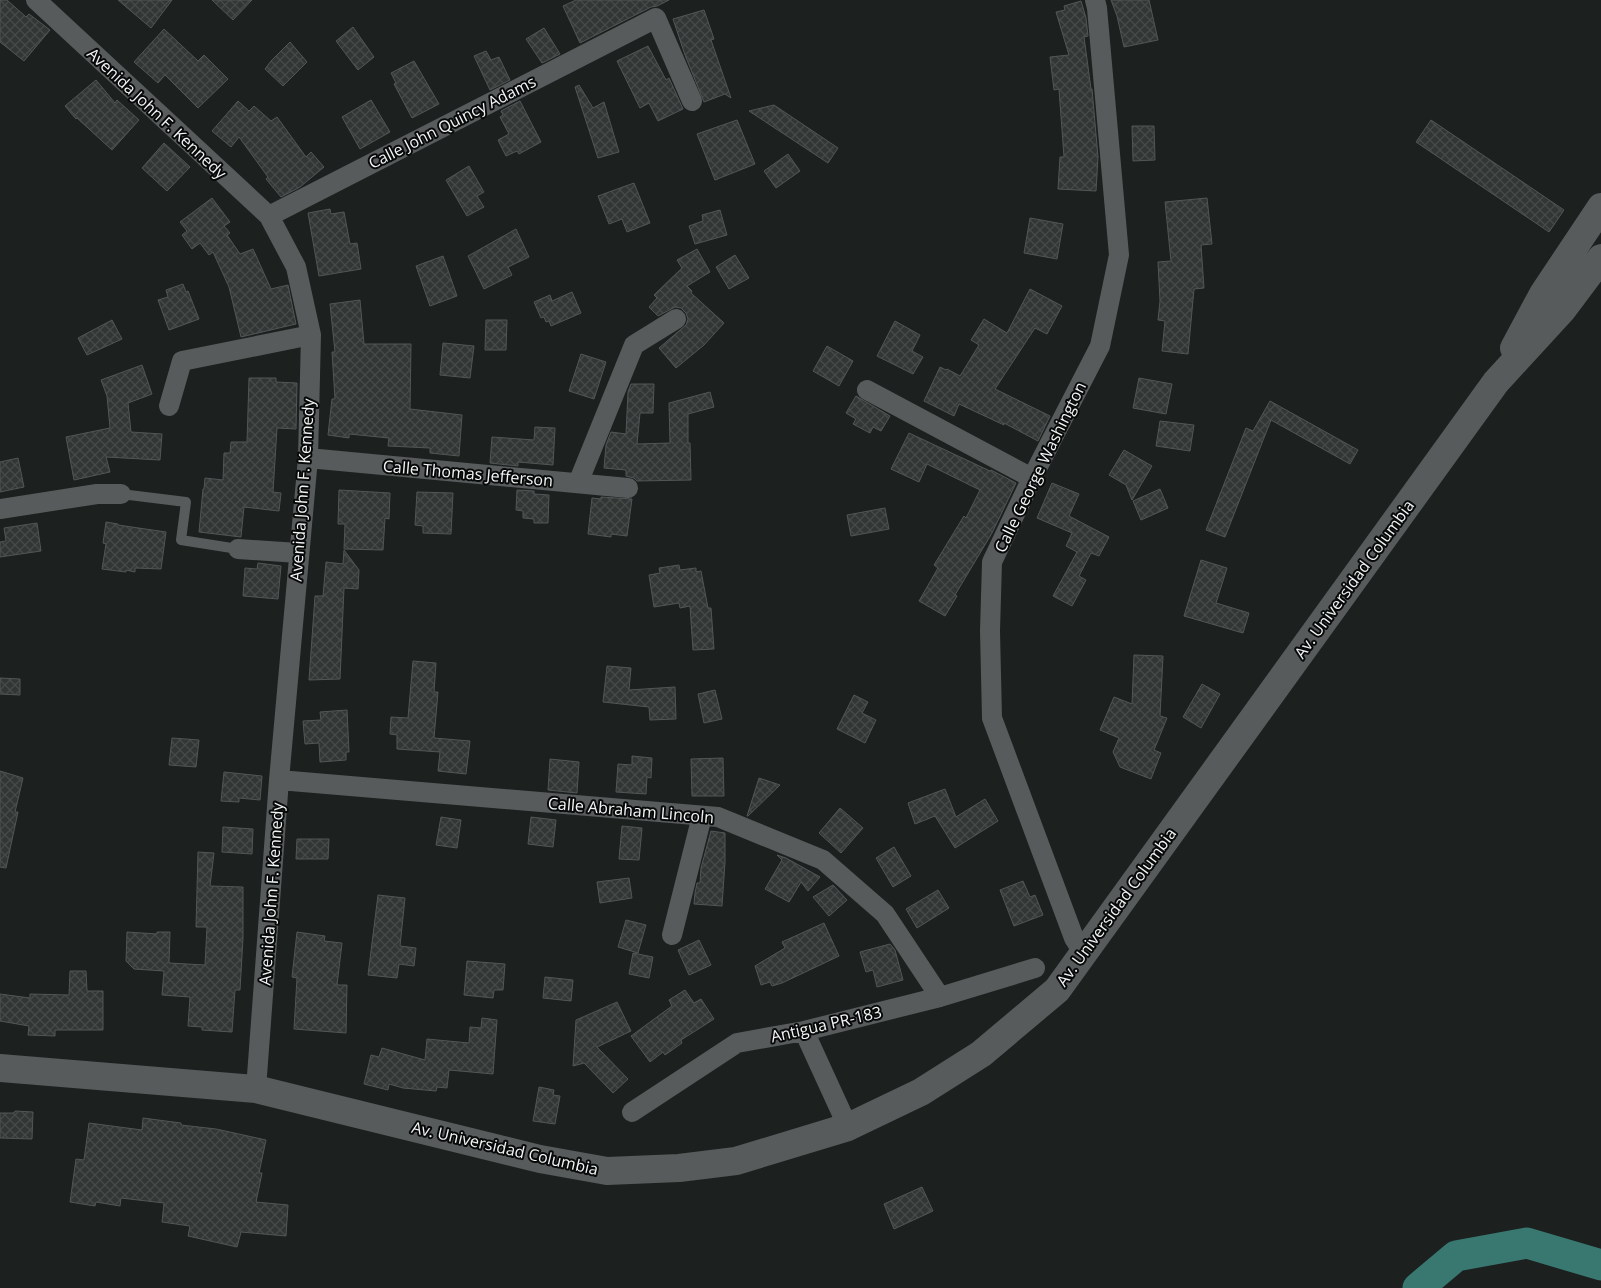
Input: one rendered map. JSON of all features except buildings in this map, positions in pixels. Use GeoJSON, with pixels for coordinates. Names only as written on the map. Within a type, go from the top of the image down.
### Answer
{"type":"FeatureCollection","features":[{"type":"Feature","properties":{"kind":"main road","name":"Av. Universidad Columbia"},"geometry":{"type":"LineString","coordinates":[[1496,382],[1543,294],[1601,207]]}},
{"type":"Feature","properties":{"kind":"main road","name":"Av. Universidad Columbia"},"geometry":{"type":"LineString","coordinates":[[0,1068],[256,1089],[540,1159],[607,1171],[679,1168],[736,1161],[848,1127],[921,1092],[981,1054],[1057,990],[1496,382],[1564,309],[1601,258]]}},
{"type":"Feature","properties":{"kind":"street","name":"Avenida John F. Kennedy"},"geometry":{"type":"LineString","coordinates":[[36,0],[269,216],[296,267],[311,335],[308,458],[279,780],[256,1089]]}},
{"type":"Feature","properties":{"kind":"street","name":"Calle George Washington"},"geometry":{"type":"LineString","coordinates":[[1083,952],[1074,938],[992,718],[990,632],[992,562],[1032,478],[1100,346],[1119,254],[1095,0]]}},
{"type":"Feature","properties":{"kind":"street","name":"Calle John Quincy Adams"},"geometry":{"type":"LineString","coordinates":[[269,216],[656,18],[692,100]]}},
{"type":"Feature","properties":{"kind":"street"},"geometry":{"type":"LineString","coordinates":[[578,483],[634,345],[676,319]]}},
{"type":"Feature","properties":{"kind":"street"},"geometry":{"type":"LineString","coordinates":[[169,406],[182,361],[311,335]]}},
{"type":"Feature","properties":{"kind":"street"},"geometry":{"type":"LineString","coordinates":[[867,390],[1032,478]]}},
{"type":"Feature","properties":{"kind":"street","name":"Calle Thomas Jefferson"},"geometry":{"type":"LineString","coordinates":[[308,458],[628,488]]}},
{"type":"Feature","properties":{"kind":"street"},"geometry":{"type":"LineString","coordinates":[[0,509],[97,494],[121,494]]}},
{"type":"Feature","properties":{"kind":"street"},"geometry":{"type":"LineString","coordinates":[[238,549],[298,553]]}},
{"type":"Feature","properties":{"kind":"street","name":"Calle Abraham Lincoln"},"geometry":{"type":"LineString","coordinates":[[279,780],[718,817],[823,860],[885,914],[940,996]]}},
{"type":"Feature","properties":{"kind":"street"},"geometry":{"type":"LineString","coordinates":[[672,936],[702,816]]}},
{"type":"Feature","properties":{"kind":"street","name":"Antigua PR-183"},"geometry":{"type":"LineString","coordinates":[[632,1112],[738,1044],[804,1031],[940,996],[1035,968]]}},
{"type":"Feature","properties":{"kind":"street"},"geometry":{"type":"LineString","coordinates":[[804,1031],[848,1127]]}},
{"type":"Feature","properties":{"kind":"lane"},"geometry":{"type":"LineString","coordinates":[[121,494],[186,502],[181,540],[238,549]]}},
{"type":"Feature","properties":{"kind":"waterway"},"geometry":{"type":"LineString","coordinates":[[1418,1288],[1456,1256],[1527,1243],[1601,1265]]}}]}
